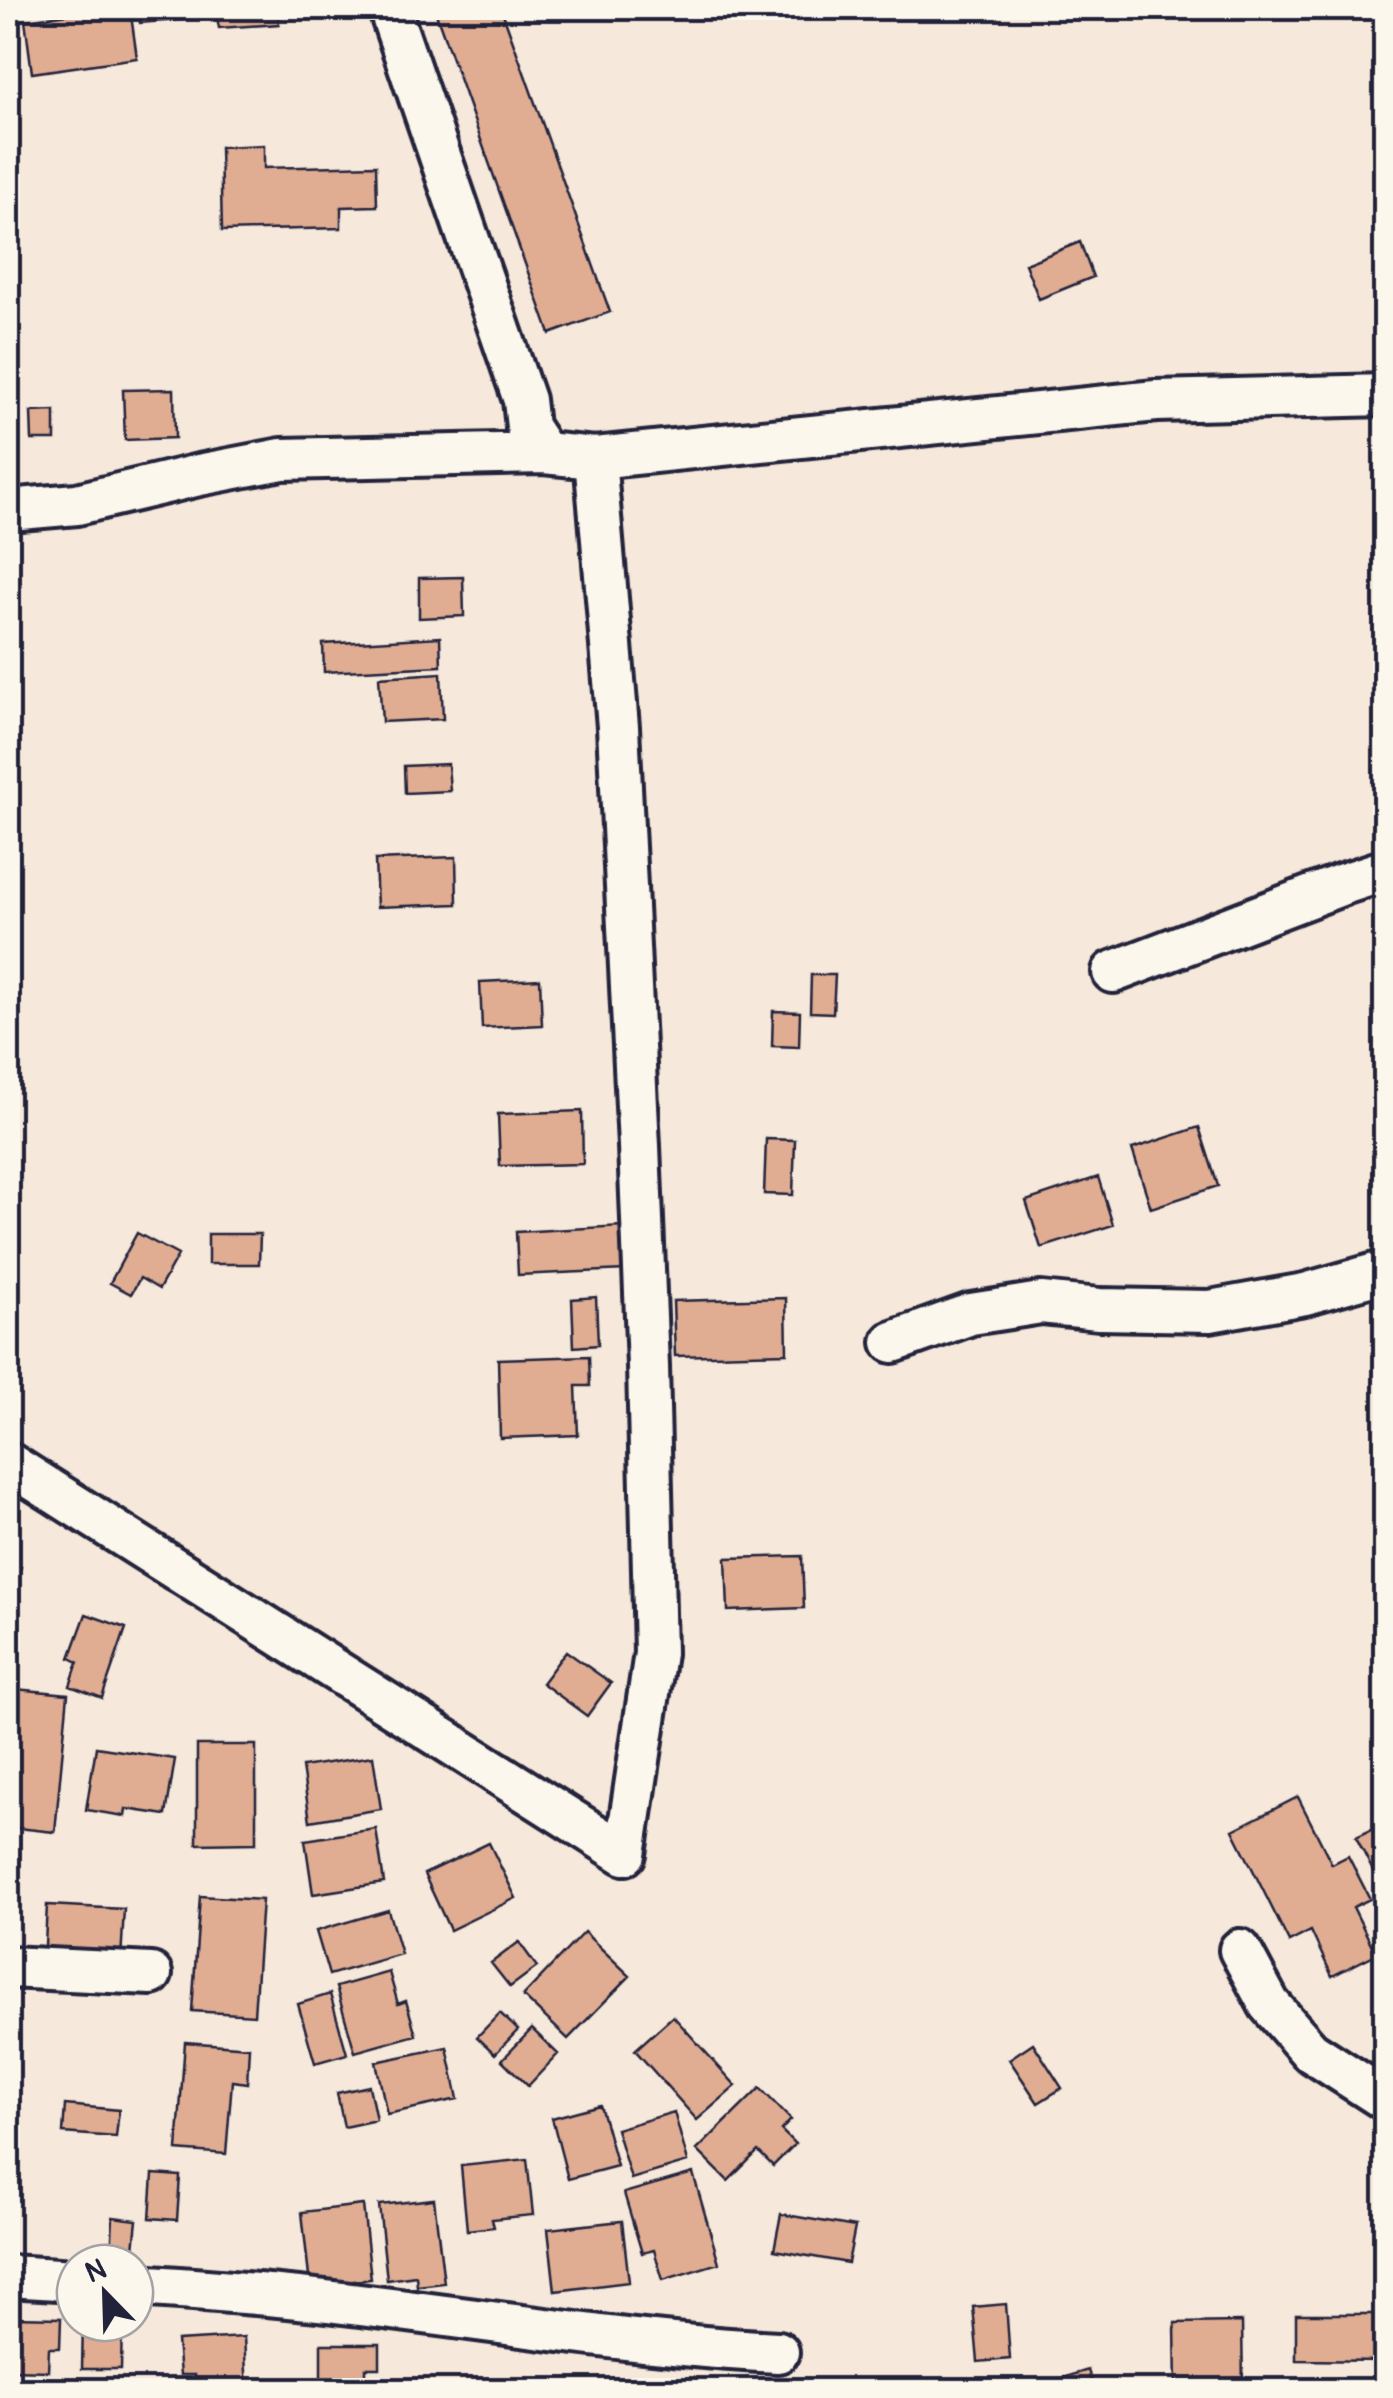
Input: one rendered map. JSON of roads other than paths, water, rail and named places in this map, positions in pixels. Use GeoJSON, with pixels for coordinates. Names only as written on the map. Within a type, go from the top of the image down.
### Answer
{"type":"FeatureCollection","features":[{"type":"Feature","properties":{"kind":"street"},"geometry":{"type":"LineString","coordinates":[[388,8],[524,400],[527,428],[544,453]]}},
{"type":"Feature","properties":{"kind":"street"},"geometry":{"type":"LineString","coordinates":[[8,510],[77,504],[282,458],[544,453],[596,458],[1156,401],[1386,395]]}},
{"type":"Feature","properties":{"kind":"street"},"geometry":{"type":"LineString","coordinates":[[8,1464],[624,1854],[655,1653],[636,1089],[618,727],[596,458]]}},
{"type":"Feature","properties":{"kind":"street"},"geometry":{"type":"LineString","coordinates":[[1113,972],[1386,870]]}},
{"type":"Feature","properties":{"kind":"street"},"geometry":{"type":"LineString","coordinates":[[893,1342],[971,1314],[1041,1302],[1100,1310],[1210,1310],[1305,1294],[1386,1271]]}},
{"type":"Feature","properties":{"kind":"street"},"geometry":{"type":"LineString","coordinates":[[1240,1950],[1269,2004],[1310,2051],[1386,2100]]}},
{"type":"Feature","properties":{"kind":"street"},"geometry":{"type":"LineString","coordinates":[[8,1967],[151,1974]]}},
{"type":"Feature","properties":{"kind":"street"},"geometry":{"type":"LineString","coordinates":[[8,2276],[55,2279]]}},
{"type":"Feature","properties":{"kind":"street"},"geometry":{"type":"LineString","coordinates":[[155,2286],[319,2300],[690,2346],[778,2352]]}}]}
